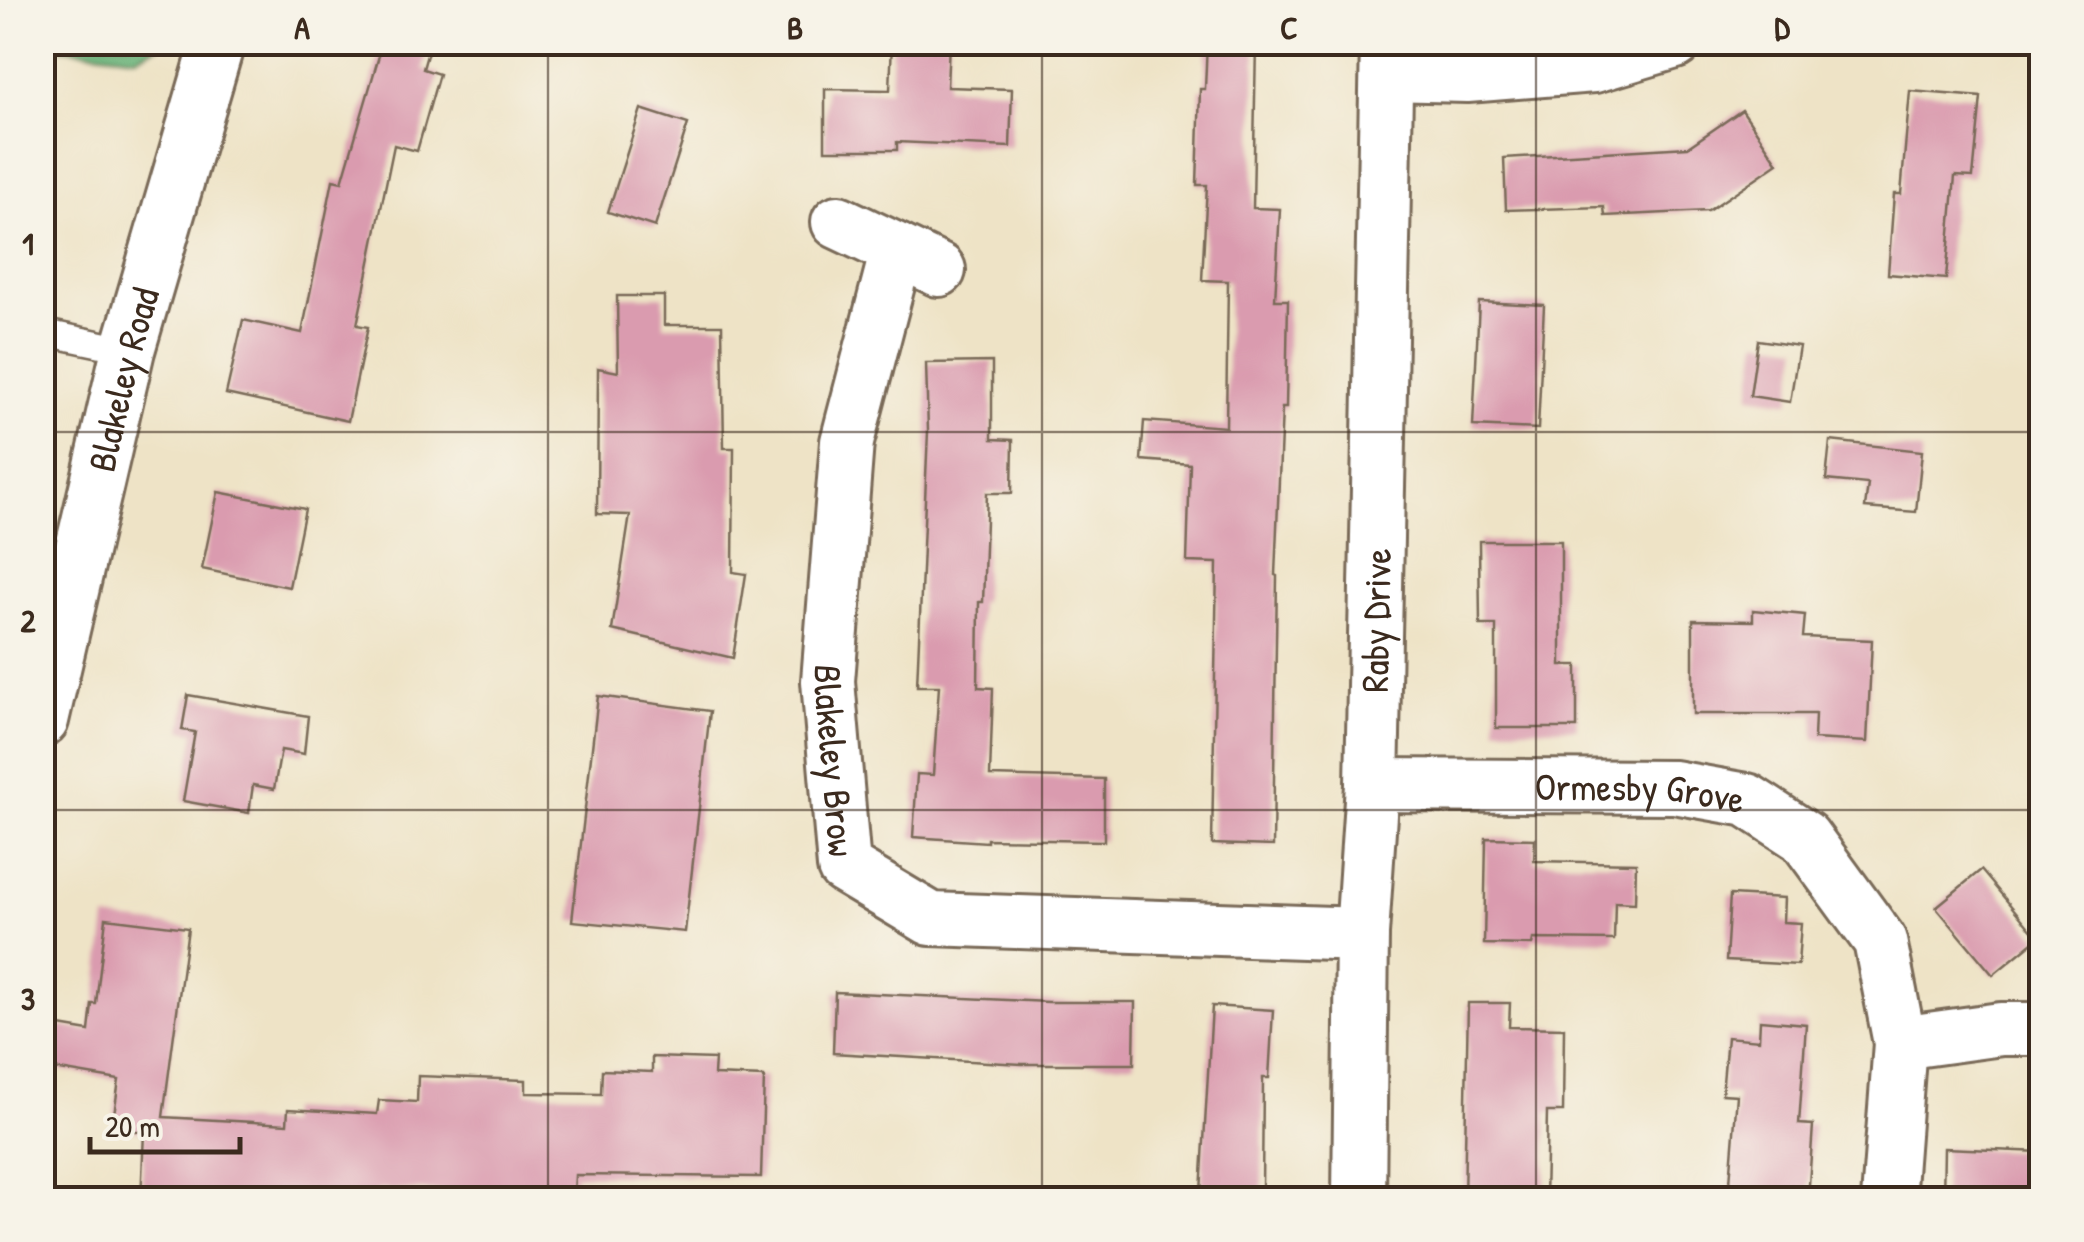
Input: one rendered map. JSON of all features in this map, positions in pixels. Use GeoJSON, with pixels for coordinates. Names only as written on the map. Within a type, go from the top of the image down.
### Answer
{"type":"FeatureCollection","features":[{"type":"Feature","properties":{"kind":"street","name":"Blakeley Road"},"geometry":{"type":"LineString","coordinates":[[42,720],[128,350],[218,42]]}},
{"type":"Feature","properties":{"kind":"street"},"geometry":{"type":"LineString","coordinates":[[1387,58],[1466,76],[1594,66],[1675,42]]}},
{"type":"Feature","properties":{"kind":"street","name":"Raby Drive"},"geometry":{"type":"LineString","coordinates":[[1359,1200],[1362,934],[1372,785],[1387,58]]}},
{"type":"Feature","properties":{"kind":"street","name":"Blakeley Brow"},"geometry":{"type":"LineString","coordinates":[[838,222],[918,260],[847,442],[828,681],[844,867],[930,919],[1362,934]]}},
{"type":"Feature","properties":{"kind":"street","name":"Ormesby Grove"},"geometry":{"type":"LineString","coordinates":[[1372,785],[1674,787],[1747,800],[1804,838],[1880,941],[1900,1043],[1888,1200]]}},
{"type":"Feature","properties":{"kind":"street"},"geometry":{"type":"LineString","coordinates":[[1900,1043],[2001,1029],[2042,1029]]}},
{"type":"Feature","properties":{"kind":"lane"},"geometry":{"type":"LineString","coordinates":[[42,332],[128,350]]}},
{"type":"Feature","properties":{"kind":"green space"},"geometry":{"type":"Polygon","coordinates":[[[43,42],[165,43],[136,57],[43,46],[43,42]]]}},
{"type":"Feature","properties":{"kind":"building"},"geometry":{"type":"Polygon","coordinates":[[[383,42],[414,42],[414,47],[428,51],[423,69],[439,74],[417,151],[394,145],[357,325],[368,327],[348,421],[226,394],[243,320],[302,333],[333,180],[342,182],[383,42]]]}},
{"type":"Feature","properties":{"kind":"building"},"geometry":{"type":"Polygon","coordinates":[[[892,42],[949,42],[947,87],[1012,89],[1010,147],[897,142],[897,150],[825,150],[825,89],[890,90],[892,42]]]}},
{"type":"Feature","properties":{"kind":"building"},"geometry":{"type":"Polygon","coordinates":[[[1207,42],[1256,42],[1253,208],[1280,209],[1275,300],[1288,300],[1286,408],[1282,408],[1275,575],[1273,846],[1212,844],[1217,563],[1187,562],[1190,464],[1141,460],[1144,421],[1226,427],[1228,281],[1202,280],[1207,185],[1197,185],[1200,89],[1205,89],[1207,42]]]}},
{"type":"Feature","properties":{"kind":"building"},"geometry":{"type":"Polygon","coordinates":[[[1910,91],[1981,97],[1973,177],[1955,176],[1946,279],[1888,274],[1894,194],[1901,194],[1910,91]]]}},
{"type":"Feature","properties":{"kind":"building"},"geometry":{"type":"Polygon","coordinates":[[[641,109],[688,124],[655,227],[608,212],[641,109]]]}},
{"type":"Feature","properties":{"kind":"building"},"geometry":{"type":"Polygon","coordinates":[[[1742,110],[1778,163],[1708,211],[1605,216],[1604,207],[1506,210],[1504,158],[1688,147],[1742,110]]]}},
{"type":"Feature","properties":{"kind":"building"},"geometry":{"type":"Polygon","coordinates":[[[617,296],[664,296],[664,325],[722,325],[724,448],[734,448],[733,572],[746,574],[733,658],[612,630],[630,515],[597,514],[598,368],[618,372],[617,296]]]}},
{"type":"Feature","properties":{"kind":"building"},"geometry":{"type":"Polygon","coordinates":[[[1479,302],[1544,305],[1538,429],[1473,426],[1479,302]]]}},
{"type":"Feature","properties":{"kind":"building"},"geometry":{"type":"Polygon","coordinates":[[[1758,340],[1799,346],[1790,402],[1750,396],[1758,340]]]}},
{"type":"Feature","properties":{"kind":"building"},"geometry":{"type":"Polygon","coordinates":[[[992,362],[992,439],[1013,440],[1012,493],[987,493],[983,602],[979,602],[978,687],[993,688],[990,776],[1104,779],[1104,841],[987,842],[913,837],[917,774],[933,775],[939,686],[917,686],[928,431],[926,363],[992,362]]]}},
{"type":"Feature","properties":{"kind":"building"},"geometry":{"type":"Polygon","coordinates":[[[1830,441],[1922,451],[1916,512],[1865,508],[1868,484],[1826,480],[1830,441]]]}},
{"type":"Feature","properties":{"kind":"building"},"geometry":{"type":"Polygon","coordinates":[[[218,492],[305,509],[289,587],[202,569],[218,492]]]}},
{"type":"Feature","properties":{"kind":"building"},"geometry":{"type":"Polygon","coordinates":[[[1479,541],[1561,541],[1561,665],[1577,665],[1577,728],[1496,728],[1496,625],[1480,625],[1479,541]]]}},
{"type":"Feature","properties":{"kind":"building"},"geometry":{"type":"Polygon","coordinates":[[[1753,610],[1805,615],[1803,637],[1872,640],[1867,742],[1814,739],[1815,714],[1693,714],[1693,620],[1753,621],[1753,610]]]}},
{"type":"Feature","properties":{"kind":"building"},"geometry":{"type":"Polygon","coordinates":[[[188,695],[308,716],[304,754],[281,750],[274,789],[253,785],[249,813],[183,801],[195,732],[182,730],[188,695]]]}},
{"type":"Feature","properties":{"kind":"building"},"geometry":{"type":"Polygon","coordinates":[[[598,696],[710,711],[685,932],[572,921],[598,696]]]}},
{"type":"Feature","properties":{"kind":"building"},"geometry":{"type":"Polygon","coordinates":[[[1486,838],[1535,839],[1534,861],[1636,863],[1635,903],[1615,902],[1614,940],[1533,939],[1532,945],[1484,944],[1486,838]]]}},
{"type":"Feature","properties":{"kind":"building"},"geometry":{"type":"Polygon","coordinates":[[[1981,870],[2038,938],[1993,975],[1936,907],[1981,870]]]}},
{"type":"Feature","properties":{"kind":"building"},"geometry":{"type":"Polygon","coordinates":[[[1730,895],[1784,898],[1783,922],[1801,923],[1798,965],[1726,961],[1730,895]]]}},
{"type":"Feature","properties":{"kind":"building"},"geometry":{"type":"Polygon","coordinates":[[[106,918],[188,928],[163,1117],[287,1124],[288,1109],[377,1114],[379,1100],[417,1102],[418,1076],[526,1080],[526,1093],[601,1094],[602,1070],[652,1072],[652,1057],[715,1059],[714,1075],[764,1077],[761,1177],[575,1175],[574,1193],[377,1190],[376,1200],[141,1200],[144,1132],[112,1128],[119,1080],[42,1067],[42,1023],[89,1031],[106,918]]]}},
{"type":"Feature","properties":{"kind":"building"},"geometry":{"type":"Polygon","coordinates":[[[835,992],[1135,1002],[1134,1064],[1022,1064],[833,1053],[835,992]]]}},
{"type":"Feature","properties":{"kind":"building"},"geometry":{"type":"Polygon","coordinates":[[[1468,1003],[1510,1003],[1509,1027],[1564,1028],[1563,1112],[1547,1112],[1545,1200],[1464,1200],[1468,1003]]]}},
{"type":"Feature","properties":{"kind":"building"},"geometry":{"type":"Polygon","coordinates":[[[1212,1006],[1273,1010],[1269,1078],[1263,1078],[1262,1192],[1201,1192],[1212,1006]]]}},
{"type":"Feature","properties":{"kind":"building"},"geometry":{"type":"Polygon","coordinates":[[[1760,1020],[1806,1024],[1799,1124],[1813,1125],[1808,1200],[1729,1195],[1737,1095],[1722,1094],[1727,1037],[1759,1040],[1760,1020]]]}},
{"type":"Feature","properties":{"kind":"building"},"geometry":{"type":"Polygon","coordinates":[[[1944,1148],[2042,1152],[2042,1200],[1943,1200],[1944,1148]]]}}]}
